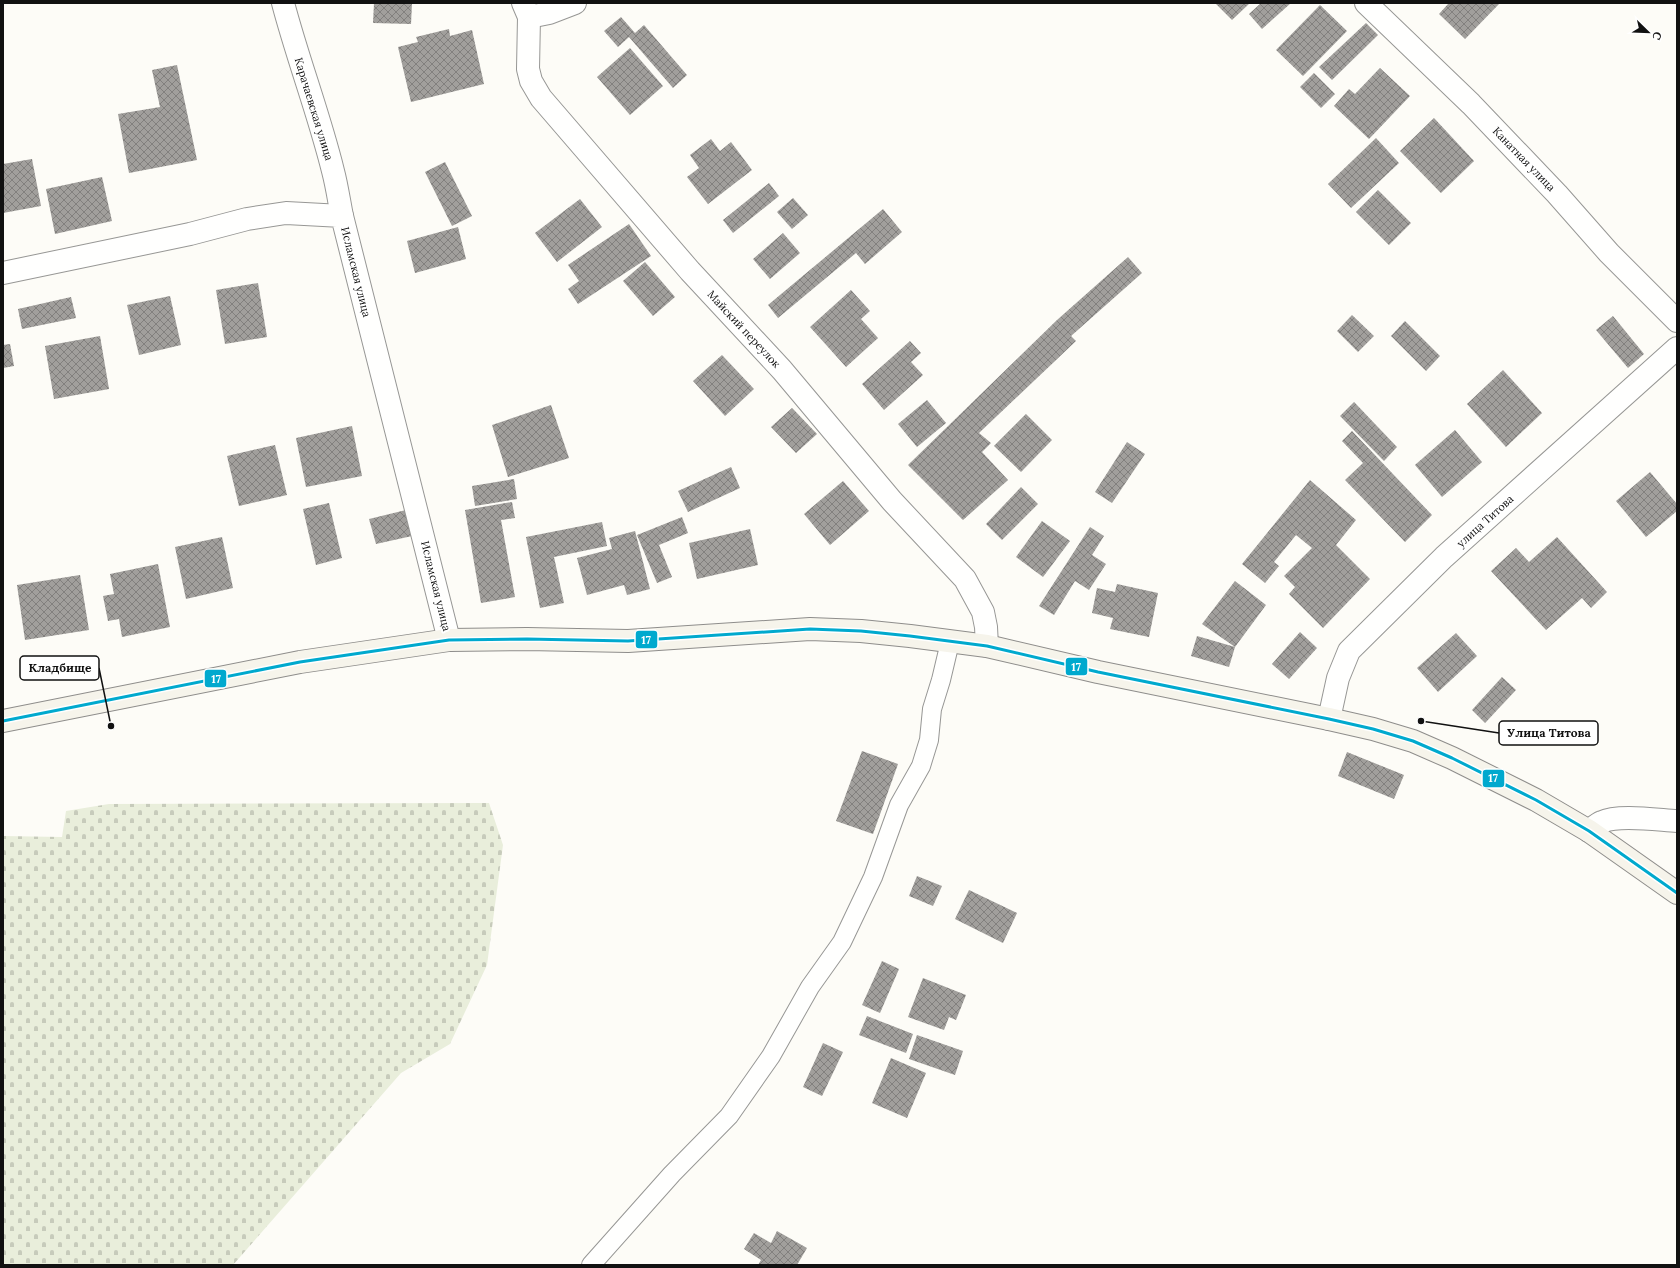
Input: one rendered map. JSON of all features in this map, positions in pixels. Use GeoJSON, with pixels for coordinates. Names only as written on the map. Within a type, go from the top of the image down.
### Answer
{"type":"FeatureCollection","features":[{"type":"Feature","properties":{"kind":"street","name":"Карачаевская улица"},"geometry":{"type":"LineString","coordinates":[[283,3],[294,45],[333,172],[342,216]]}},
{"type":"Feature","properties":{"kind":"street"},"geometry":{"type":"LineString","coordinates":[[526,10],[549,13],[575,3]]}},
{"type":"Feature","properties":{"kind":"street","name":"Канатная улица"},"geometry":{"type":"LineString","coordinates":[[1366,3],[1471,104],[1557,194],[1609,253],[1677,321]]}},
{"type":"Feature","properties":{"kind":"street","name":"Майский переулок"},"geometry":{"type":"LineString","coordinates":[[526,10],[528,69],[531,81],[541,98],[690,271],[782,370],[892,501],[965,579],[983,612],[986,627],[987,646]]}},
{"type":"Feature","properties":{"kind":"street","name":"Исламская улица"},"geometry":{"type":"LineString","coordinates":[[3,273],[190,234],[247,219],[286,214],[342,216],[449,640]]}},
{"type":"Feature","properties":{"kind":"street","name":"улица Титова"},"geometry":{"type":"LineString","coordinates":[[1329,718],[1338,678],[1349,651],[1444,557],[1677,348]]}},
{"type":"Feature","properties":{"kind":"street"},"geometry":{"type":"LineString","coordinates":[[3,721],[300,662],[449,640],[527,639],[628,641],[810,629],[861,631],[987,646],[1098,672],[1329,718],[1373,729],[1413,742],[1439,753],[1536,800],[1589,831],[1677,893]]}},
{"type":"Feature","properties":{"kind":"street"},"geometry":{"type":"LineString","coordinates":[[1589,831],[1602,822],[1614,819],[1632,818],[1677,821]]}},
{"type":"Feature","properties":{"kind":"lane"},"geometry":{"type":"LineString","coordinates":[[591,1265],[672,1174],[729,1116],[771,1056],[810,987],[842,942],[873,877],[899,805],[921,766],[929,740],[932,709],[950,642]]}},
{"type":"Feature","properties":{"kind":"green space"},"geometry":{"type":"Polygon","coordinates":[[[489,803],[503,845],[487,965],[450,1044],[401,1073],[233,1265],[3,1265],[3,836],[62,837],[66,811],[109,804],[489,803]]]}},
{"type":"Feature","properties":{"kind":"building"},"geometry":{"type":"Polygon","coordinates":[[[374,3],[412,3],[411,24],[373,23],[374,3]]]}},
{"type":"Feature","properties":{"kind":"building"},"geometry":{"type":"Polygon","coordinates":[[[1215,3],[1250,3],[1232,20],[1215,3]]]}},
{"type":"Feature","properties":{"kind":"building"},"geometry":{"type":"Polygon","coordinates":[[[1261,3],[1291,3],[1262,29],[1249,14],[1261,3]]]}},
{"type":"Feature","properties":{"kind":"building"},"geometry":{"type":"Polygon","coordinates":[[[1447,3],[1500,3],[1465,39],[1439,14],[1448,4],[1447,3]]]}},
{"type":"Feature","properties":{"kind":"building"},"geometry":{"type":"Polygon","coordinates":[[[1320,5],[1347,31],[1303,76],[1276,50],[1320,5]]]}},
{"type":"Feature","properties":{"kind":"building"},"geometry":{"type":"Polygon","coordinates":[[[621,17],[635,33],[644,25],[687,75],[673,88],[629,37],[618,47],[604,31],[621,17]]]}},
{"type":"Feature","properties":{"kind":"building"},"geometry":{"type":"Polygon","coordinates":[[[1366,23],[1378,35],[1332,80],[1319,67],[1366,23]]]}},
{"type":"Feature","properties":{"kind":"building"},"geometry":{"type":"Polygon","coordinates":[[[449,29],[450,36],[472,30],[484,84],[411,102],[398,47],[418,42],[416,37],[449,29]]]}},
{"type":"Feature","properties":{"kind":"building"},"geometry":{"type":"Polygon","coordinates":[[[630,48],[663,86],[630,115],[597,77],[630,48]]]}},
{"type":"Feature","properties":{"kind":"building"},"geometry":{"type":"Polygon","coordinates":[[[177,65],[197,160],[129,173],[118,114],[160,107],[152,70],[177,65]]]}},
{"type":"Feature","properties":{"kind":"building"},"geometry":{"type":"Polygon","coordinates":[[[1380,68],[1410,96],[1369,139],[1334,106],[1349,89],[1355,94],[1380,68]]]}},
{"type":"Feature","properties":{"kind":"building"},"geometry":{"type":"Polygon","coordinates":[[[1314,73],[1335,94],[1321,108],[1300,87],[1314,73]]]}},
{"type":"Feature","properties":{"kind":"building"},"geometry":{"type":"Polygon","coordinates":[[[1434,118],[1474,161],[1441,193],[1400,151],[1434,118]]]}},
{"type":"Feature","properties":{"kind":"building"},"geometry":{"type":"Polygon","coordinates":[[[1376,138],[1399,163],[1351,208],[1328,184],[1376,138]]]}},
{"type":"Feature","properties":{"kind":"building"},"geometry":{"type":"Polygon","coordinates":[[[711,139],[720,151],[731,142],[752,170],[708,204],[687,177],[699,168],[690,155],[711,139]]]}},
{"type":"Feature","properties":{"kind":"building"},"geometry":{"type":"Polygon","coordinates":[[[32,159],[41,206],[3,213],[3,164],[32,159]]]}},
{"type":"Feature","properties":{"kind":"building"},"geometry":{"type":"Polygon","coordinates":[[[445,162],[472,216],[452,226],[425,172],[445,162]]]}},
{"type":"Feature","properties":{"kind":"building"},"geometry":{"type":"Polygon","coordinates":[[[102,177],[112,221],[55,234],[46,189],[102,177]]]}},
{"type":"Feature","properties":{"kind":"building"},"geometry":{"type":"Polygon","coordinates":[[[769,183],[779,196],[733,233],[723,220],[769,183]]]}},
{"type":"Feature","properties":{"kind":"building"},"geometry":{"type":"Polygon","coordinates":[[[1378,190],[1411,223],[1389,245],[1356,212],[1378,190]]]}},
{"type":"Feature","properties":{"kind":"building"},"geometry":{"type":"Polygon","coordinates":[[[793,198],[808,215],[792,229],[777,212],[793,198]]]}},
{"type":"Feature","properties":{"kind":"building"},"geometry":{"type":"Polygon","coordinates":[[[580,199],[602,227],[557,262],[535,233],[580,199]]]}},
{"type":"Feature","properties":{"kind":"building"},"geometry":{"type":"Polygon","coordinates":[[[883,209],[902,232],[865,264],[856,253],[778,318],[768,305],[883,209]]]}},
{"type":"Feature","properties":{"kind":"building"},"geometry":{"type":"Polygon","coordinates":[[[629,224],[651,256],[578,304],[568,289],[579,281],[568,265],[629,224]]]}},
{"type":"Feature","properties":{"kind":"building"},"geometry":{"type":"Polygon","coordinates":[[[458,227],[466,259],[415,273],[407,241],[458,227]]]}},
{"type":"Feature","properties":{"kind":"building"},"geometry":{"type":"Polygon","coordinates":[[[783,233],[800,253],[770,279],[753,259],[783,233]]]}},
{"type":"Feature","properties":{"kind":"building"},"geometry":{"type":"Polygon","coordinates":[[[1128,257],[1142,273],[1071,336],[1076,341],[979,433],[991,443],[982,452],[1008,480],[963,520],[908,465],[1057,320],[1128,257]]]}},
{"type":"Feature","properties":{"kind":"building"},"geometry":{"type":"Polygon","coordinates":[[[645,262],[675,297],[653,316],[623,281],[645,262]]]}},
{"type":"Feature","properties":{"kind":"building"},"geometry":{"type":"Polygon","coordinates":[[[258,283],[267,337],[225,344],[216,290],[258,283]]]}},
{"type":"Feature","properties":{"kind":"building"},"geometry":{"type":"Polygon","coordinates":[[[851,290],[870,311],[861,319],[878,338],[846,367],[810,327],[851,290]]]}},
{"type":"Feature","properties":{"kind":"building"},"geometry":{"type":"Polygon","coordinates":[[[170,296],[181,345],[139,355],[127,305],[170,296]]]}},
{"type":"Feature","properties":{"kind":"building"},"geometry":{"type":"Polygon","coordinates":[[[71,297],[76,318],[22,329],[18,309],[71,297]]]}},
{"type":"Feature","properties":{"kind":"building"},"geometry":{"type":"Polygon","coordinates":[[[1352,315],[1374,336],[1358,352],[1337,331],[1352,315]]]}},
{"type":"Feature","properties":{"kind":"building"},"geometry":{"type":"Polygon","coordinates":[[[1613,316],[1644,354],[1628,368],[1596,330],[1613,316]]]}},
{"type":"Feature","properties":{"kind":"building"},"geometry":{"type":"Polygon","coordinates":[[[1405,321],[1440,356],[1426,371],[1391,336],[1405,321]]]}},
{"type":"Feature","properties":{"kind":"building"},"geometry":{"type":"Polygon","coordinates":[[[100,336],[109,389],[54,399],[45,346],[100,336]]]}},
{"type":"Feature","properties":{"kind":"building"},"geometry":{"type":"Polygon","coordinates":[[[910,341],[921,353],[911,362],[923,375],[884,410],[862,384],[910,341]]]}},
{"type":"Feature","properties":{"kind":"building"},"geometry":{"type":"Polygon","coordinates":[[[10,344],[14,366],[3,368],[3,345],[10,344]]]}},
{"type":"Feature","properties":{"kind":"building"},"geometry":{"type":"Polygon","coordinates":[[[722,355],[754,389],[725,416],[693,381],[722,355]]]}},
{"type":"Feature","properties":{"kind":"building"},"geometry":{"type":"Polygon","coordinates":[[[1503,370],[1542,413],[1506,447],[1467,404],[1503,370]]]}},
{"type":"Feature","properties":{"kind":"building"},"geometry":{"type":"Polygon","coordinates":[[[927,400],[946,423],[917,447],[898,424],[927,400]]]}},
{"type":"Feature","properties":{"kind":"building"},"geometry":{"type":"Polygon","coordinates":[[[1354,402],[1397,447],[1384,461],[1340,416],[1354,402]]]}},
{"type":"Feature","properties":{"kind":"building"},"geometry":{"type":"Polygon","coordinates":[[[551,405],[569,458],[508,477],[492,425],[551,405]]]}},
{"type":"Feature","properties":{"kind":"building"},"geometry":{"type":"Polygon","coordinates":[[[792,408],[817,434],[796,453],[771,427],[792,408]]]}},
{"type":"Feature","properties":{"kind":"building"},"geometry":{"type":"Polygon","coordinates":[[[1026,414],[1052,440],[1021,472],[994,446],[1026,414]]]}},
{"type":"Feature","properties":{"kind":"building"},"geometry":{"type":"Polygon","coordinates":[[[352,426],[362,476],[306,487],[296,438],[352,426]]]}},
{"type":"Feature","properties":{"kind":"building"},"geometry":{"type":"Polygon","coordinates":[[[1455,430],[1482,462],[1442,497],[1415,465],[1455,430]]]}},
{"type":"Feature","properties":{"kind":"building"},"geometry":{"type":"Polygon","coordinates":[[[1352,431],[1432,515],[1405,542],[1345,480],[1363,463],[1342,441],[1352,431]]]}},
{"type":"Feature","properties":{"kind":"building"},"geometry":{"type":"Polygon","coordinates":[[[1127,442],[1145,454],[1112,503],[1095,492],[1127,442]]]}},
{"type":"Feature","properties":{"kind":"building"},"geometry":{"type":"Polygon","coordinates":[[[275,445],[287,495],[239,506],[227,456],[275,445]]]}},
{"type":"Feature","properties":{"kind":"building"},"geometry":{"type":"Polygon","coordinates":[[[731,467],[740,488],[688,512],[678,491],[731,467]]]}},
{"type":"Feature","properties":{"kind":"building"},"geometry":{"type":"Polygon","coordinates":[[[1650,472],[1677,504],[1677,511],[1646,537],[1616,501],[1650,472]]]}},
{"type":"Feature","properties":{"kind":"building"},"geometry":{"type":"Polygon","coordinates":[[[514,479],[517,499],[475,506],[472,486],[514,479]]]}},
{"type":"Feature","properties":{"kind":"building"},"geometry":{"type":"Polygon","coordinates":[[[1310,480],[1356,520],[1336,545],[1370,579],[1323,628],[1289,594],[1295,587],[1284,576],[1312,548],[1296,535],[1274,562],[1279,566],[1265,583],[1242,564],[1310,480]]]}},
{"type":"Feature","properties":{"kind":"building"},"geometry":{"type":"Polygon","coordinates":[[[843,481],[869,511],[830,545],[804,514],[843,481]]]}},
{"type":"Feature","properties":{"kind":"building"},"geometry":{"type":"Polygon","coordinates":[[[1021,487],[1038,504],[1002,540],[986,524],[1021,487]]]}},
{"type":"Feature","properties":{"kind":"building"},"geometry":{"type":"Polygon","coordinates":[[[512,502],[515,518],[501,520],[515,597],[481,603],[465,510],[512,502]]]}},
{"type":"Feature","properties":{"kind":"building"},"geometry":{"type":"Polygon","coordinates":[[[329,503],[342,558],[316,565],[303,509],[329,503]]]}},
{"type":"Feature","properties":{"kind":"building"},"geometry":{"type":"Polygon","coordinates":[[[406,510],[412,536],[376,544],[369,519],[406,510]]]}},
{"type":"Feature","properties":{"kind":"building"},"geometry":{"type":"Polygon","coordinates":[[[682,517],[688,533],[659,545],[672,577],[657,583],[637,535],[682,517]]]}},
{"type":"Feature","properties":{"kind":"building"},"geometry":{"type":"Polygon","coordinates":[[[1042,521],[1070,541],[1043,577],[1016,557],[1042,521]]]}},
{"type":"Feature","properties":{"kind":"building"},"geometry":{"type":"Polygon","coordinates":[[[602,522],[607,546],[554,557],[564,603],[540,608],[526,537],[602,522]]]}},
{"type":"Feature","properties":{"kind":"building"},"geometry":{"type":"Polygon","coordinates":[[[1090,527],[1104,536],[1092,555],[1106,564],[1089,590],[1075,581],[1054,615],[1039,606],[1090,527]]]}},
{"type":"Feature","properties":{"kind":"building"},"geometry":{"type":"Polygon","coordinates":[[[750,529],[758,565],[697,579],[689,543],[750,529]]]}},
{"type":"Feature","properties":{"kind":"building"},"geometry":{"type":"Polygon","coordinates":[[[635,531],[650,589],[627,595],[624,585],[587,595],[577,558],[612,549],[609,538],[635,531]]]}},
{"type":"Feature","properties":{"kind":"building"},"geometry":{"type":"Polygon","coordinates":[[[222,537],[233,588],[186,599],[175,547],[222,537]]]}},
{"type":"Feature","properties":{"kind":"building"},"geometry":{"type":"Polygon","coordinates":[[[1557,537],[1607,592],[1591,608],[1582,598],[1546,630],[1491,571],[1516,548],[1529,562],[1557,537]]]}},
{"type":"Feature","properties":{"kind":"building"},"geometry":{"type":"Polygon","coordinates":[[[158,564],[170,627],[122,637],[119,619],[108,621],[103,596],[114,594],[110,574],[158,564]]]}},
{"type":"Feature","properties":{"kind":"building"},"geometry":{"type":"Polygon","coordinates":[[[80,575],[89,630],[25,640],[17,585],[80,575]]]}},
{"type":"Feature","properties":{"kind":"building"},"geometry":{"type":"Polygon","coordinates":[[[1235,581],[1266,605],[1235,647],[1202,624],[1235,581]]]}},
{"type":"Feature","properties":{"kind":"building"},"geometry":{"type":"Polygon","coordinates":[[[1117,584],[1158,593],[1149,637],[1110,629],[1113,618],[1092,613],[1097,588],[1115,592],[1117,584]]]}},
{"type":"Feature","properties":{"kind":"building"},"geometry":{"type":"Polygon","coordinates":[[[1300,632],[1317,648],[1289,679],[1272,664],[1300,632]]]}},
{"type":"Feature","properties":{"kind":"building"},"geometry":{"type":"Polygon","coordinates":[[[1456,633],[1477,656],[1438,692],[1417,668],[1456,633]]]}},
{"type":"Feature","properties":{"kind":"building"},"geometry":{"type":"Polygon","coordinates":[[[1197,636],[1235,647],[1229,667],[1191,656],[1197,636]]]}},
{"type":"Feature","properties":{"kind":"building"},"geometry":{"type":"Polygon","coordinates":[[[1502,677],[1516,690],[1485,723],[1472,710],[1502,677]]]}},
{"type":"Feature","properties":{"kind":"building"},"geometry":{"type":"Polygon","coordinates":[[[862,751],[898,764],[873,834],[836,821],[862,751]]]}},
{"type":"Feature","properties":{"kind":"building"},"geometry":{"type":"Polygon","coordinates":[[[1347,752],[1404,775],[1394,799],[1338,776],[1347,752]]]}},
{"type":"Feature","properties":{"kind":"building"},"geometry":{"type":"Polygon","coordinates":[[[917,876],[942,886],[933,906],[909,896],[917,876]]]}},
{"type":"Feature","properties":{"kind":"building"},"geometry":{"type":"Polygon","coordinates":[[[969,890],[1017,913],[1003,943],[955,919],[969,890]]]}},
{"type":"Feature","properties":{"kind":"building"},"geometry":{"type":"Polygon","coordinates":[[[882,961],[899,969],[880,1013],[862,1005],[882,961]]]}},
{"type":"Feature","properties":{"kind":"building"},"geometry":{"type":"Polygon","coordinates":[[[923,978],[966,995],[956,1020],[949,1017],[944,1030],[908,1017],[923,978]]]}},
{"type":"Feature","properties":{"kind":"building"},"geometry":{"type":"Polygon","coordinates":[[[867,1016],[913,1034],[906,1053],[859,1035],[867,1016]]]}},
{"type":"Feature","properties":{"kind":"building"},"geometry":{"type":"Polygon","coordinates":[[[917,1035],[963,1051],[955,1075],[909,1059],[917,1035]]]}},
{"type":"Feature","properties":{"kind":"building"},"geometry":{"type":"Polygon","coordinates":[[[823,1043],[843,1052],[822,1096],[803,1087],[823,1043]]]}},
{"type":"Feature","properties":{"kind":"building"},"geometry":{"type":"Polygon","coordinates":[[[891,1058],[926,1073],[907,1118],[872,1103],[891,1058]]]}},
{"type":"Feature","properties":{"kind":"building"},"geometry":{"type":"Polygon","coordinates":[[[777,1231],[807,1248],[797,1265],[758,1265],[761,1260],[744,1249],[754,1233],[771,1243],[777,1231]]]}},
{"type":"Feature","properties":{"kind":"transit line","name":"17"},"geometry":{"type":"LineString","coordinates":[[3,721],[300,662],[449,640],[527,639],[628,641],[810,629],[861,631],[910,636],[987,646],[1098,672],[1329,719],[1373,729],[1413,741],[1452,758],[1536,800],[1589,831],[1677,893]]}},
{"type":"Feature","properties":{"kind":"place","name":"Улица Титова"},"geometry":{"type":"Point","coordinates":[1421,721]}},
{"type":"Feature","properties":{"kind":"place","name":"Кладбище"},"geometry":{"type":"Point","coordinates":[111,726]}}]}
